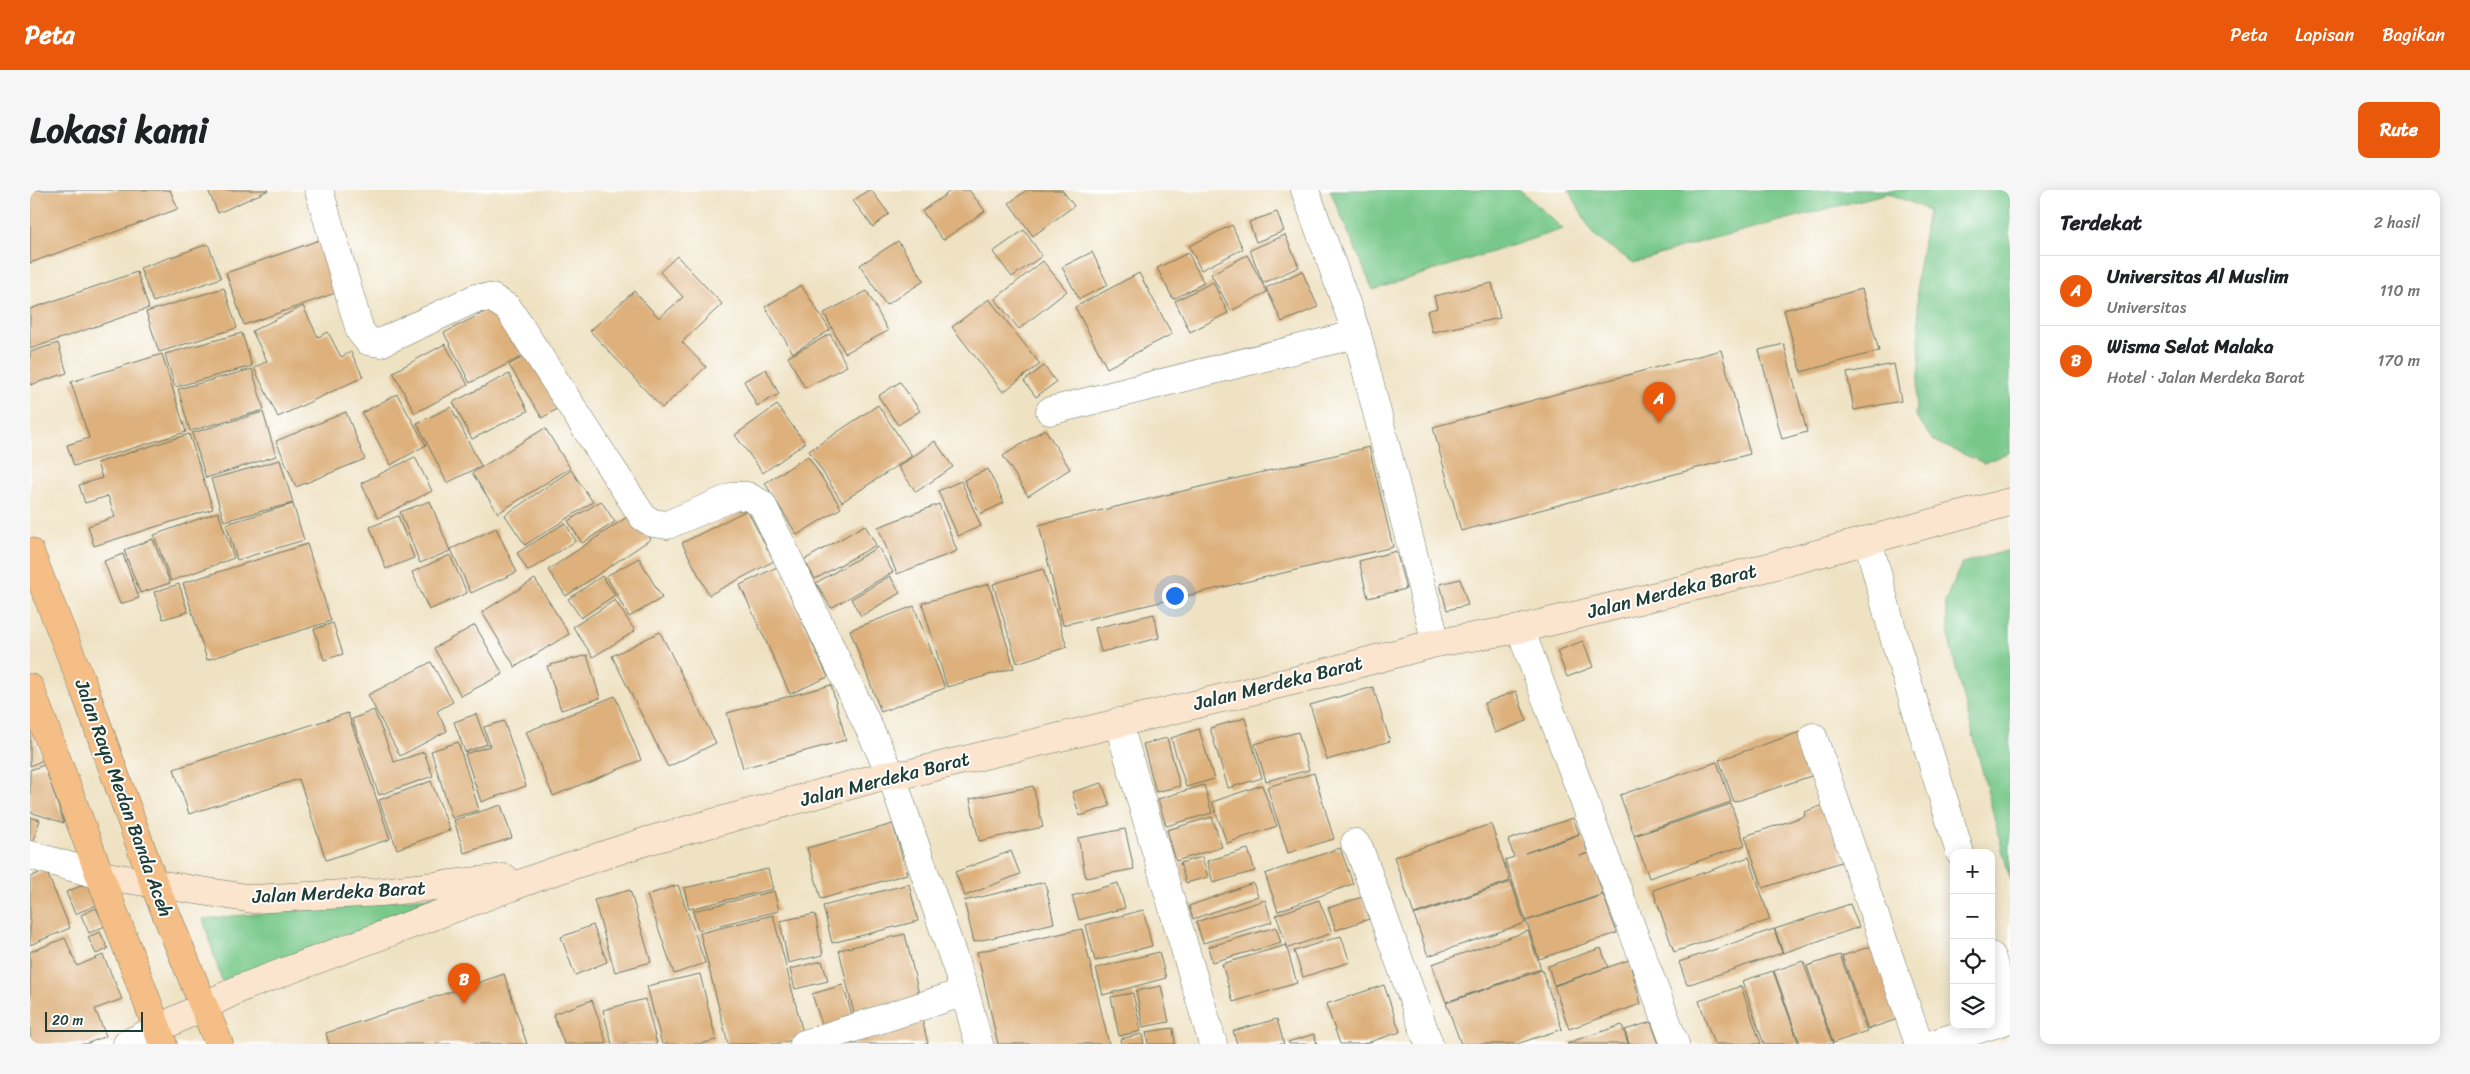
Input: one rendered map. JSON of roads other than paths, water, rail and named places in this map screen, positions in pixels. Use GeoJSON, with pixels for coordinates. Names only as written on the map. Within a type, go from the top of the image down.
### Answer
{"type":"FeatureCollection","features":[{"type":"Feature","properties":{"kind":"highway","name":"Jalan Raya Medan Banda Aceh"},"geometry":{"type":"LineString","coordinates":[[30,552],[85,691],[154,884],[205,1005],[219,1044]]}},
{"type":"Feature","properties":{"kind":"highway"},"geometry":{"type":"LineString","coordinates":[[30,688],[160,1036]]}},
{"type":"Feature","properties":{"kind":"main road","name":"Jalan Merdeka Barat"},"geometry":{"type":"LineString","coordinates":[[160,1036],[205,1005],[241,988],[549,873],[647,842],[891,774],[906,774],[1297,680],[1436,643],[1520,629],[1701,585],[2010,502]]}},
{"type":"Feature","properties":{"kind":"main road","name":"Jalan Merdeka Barat"},"geometry":{"type":"LineString","coordinates":[[100,875],[253,898],[380,892],[549,873]]}},
{"type":"Feature","properties":{"kind":"street"},"geometry":{"type":"LineString","coordinates":[[319,190],[360,331],[368,340],[380,342],[476,298],[492,298],[508,308],[643,517],[654,523],[667,524],[736,496],[747,496],[762,504],[891,774],[965,992],[979,1044]]}},
{"type":"Feature","properties":{"kind":"street"},"geometry":{"type":"LineString","coordinates":[[1305,190],[1357,334],[1436,643]]}},
{"type":"Feature","properties":{"kind":"street"},"geometry":{"type":"LineString","coordinates":[[1050,411],[1357,334]]}},
{"type":"Feature","properties":{"kind":"street"},"geometry":{"type":"LineString","coordinates":[[1868,540],[1896,644],[1959,849]]}},
{"type":"Feature","properties":{"kind":"street"},"geometry":{"type":"LineString","coordinates":[[1520,629],[1675,1044]]}},
{"type":"Feature","properties":{"kind":"street"},"geometry":{"type":"LineString","coordinates":[[1118,722],[1213,1044]]}},
{"type":"Feature","properties":{"kind":"street"},"geometry":{"type":"LineString","coordinates":[[1813,737],[1918,1044]]}},
{"type":"Feature","properties":{"kind":"street"},"geometry":{"type":"LineString","coordinates":[[1355,844],[1359,848],[1429,1044]]}},
{"type":"Feature","properties":{"kind":"street"},"geometry":{"type":"LineString","coordinates":[[30,855],[100,875]]}},
{"type":"Feature","properties":{"kind":"street"},"geometry":{"type":"LineString","coordinates":[[1933,1044],[2010,1018],[1995,969]]}},
{"type":"Feature","properties":{"kind":"street"},"geometry":{"type":"LineString","coordinates":[[804,1044],[965,992]]}},
{"type":"Feature","properties":{"kind":"street"},"geometry":{"type":"LineString","coordinates":[[127,1044],[160,1036]]}},
{"type":"Feature","properties":{"kind":"place","name":"Universitas Al Muslim"},"geometry":{"type":"Point","coordinates":[1659,423]}},
{"type":"Feature","properties":{"kind":"place","name":"Wisma Selat Malaka"},"geometry":{"type":"Point","coordinates":[464,1004]}}]}
